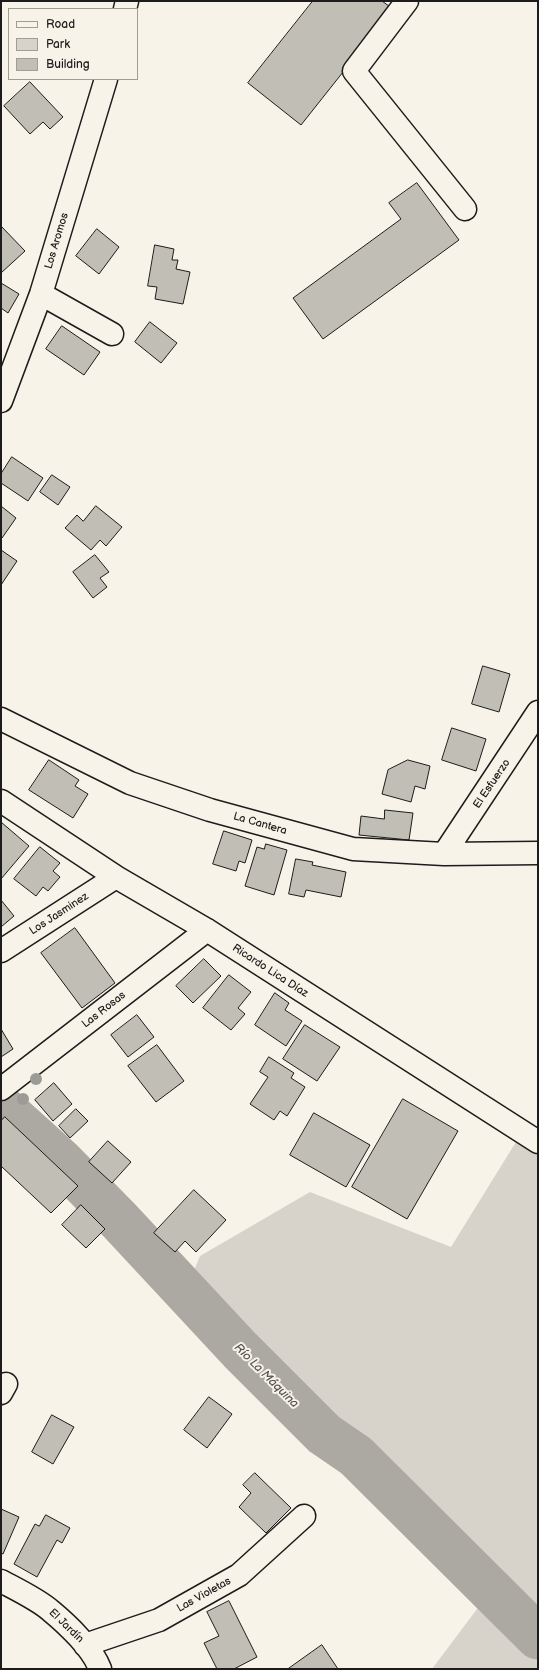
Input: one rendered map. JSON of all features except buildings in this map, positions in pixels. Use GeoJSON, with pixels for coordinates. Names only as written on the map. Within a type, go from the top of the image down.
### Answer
{"type":"FeatureCollection","features":[{"type":"Feature","properties":{"kind":"street"},"geometry":{"type":"LineString","coordinates":[[407,1],[354,71],[465,209]]}},
{"type":"Feature","properties":{"kind":"street","name":"Los Aromos"},"geometry":{"type":"LineString","coordinates":[[1,401],[41,294],[106,80]]}},
{"type":"Feature","properties":{"kind":"street"},"geometry":{"type":"LineString","coordinates":[[41,294],[112,334]]}},
{"type":"Feature","properties":{"kind":"street","name":"El Esfuerzo"},"geometry":{"type":"LineString","coordinates":[[444,854],[538,712]]}},
{"type":"Feature","properties":{"kind":"street","name":"La Cantera"},"geometry":{"type":"LineString","coordinates":[[1,719],[130,783],[210,810],[353,849],[444,854],[538,853]]}},
{"type":"Feature","properties":{"kind":"street","name":"Ricardo Lica Díaz"},"geometry":{"type":"LineString","coordinates":[[1,801],[116,877],[207,930],[538,1142]]}},
{"type":"Feature","properties":{"kind":"street","name":"Los Jasminez"},"geometry":{"type":"LineString","coordinates":[[1,951],[116,877]]}},
{"type":"Feature","properties":{"kind":"street","name":"Las Rosas"},"geometry":{"type":"LineString","coordinates":[[1,1089],[207,930]]}},
{"type":"Feature","properties":{"kind":"street","name":"Las Violetas"},"geometry":{"type":"LineString","coordinates":[[85,1645],[159,1620],[239,1575],[304,1516]]}},
{"type":"Feature","properties":{"kind":"street","name":"El Jardín"},"geometry":{"type":"LineString","coordinates":[[1,1581],[51,1610],[96,1658],[100,1669]]}},
{"type":"Feature","properties":{"kind":"green space"},"geometry":{"type":"Polygon","coordinates":[[[524,1129],[538,1138],[538,1669],[432,1669],[480,1605],[178,1310],[200,1256],[310,1192],[451,1247],[524,1129]]]}},
{"type":"Feature","properties":{"kind":"waterway","name":"Río La Máquina"},"geometry":{"type":"LineString","coordinates":[[1,1107],[62,1162],[120,1221],[240,1350],[324,1434],[356,1456],[538,1637]]}}]}
